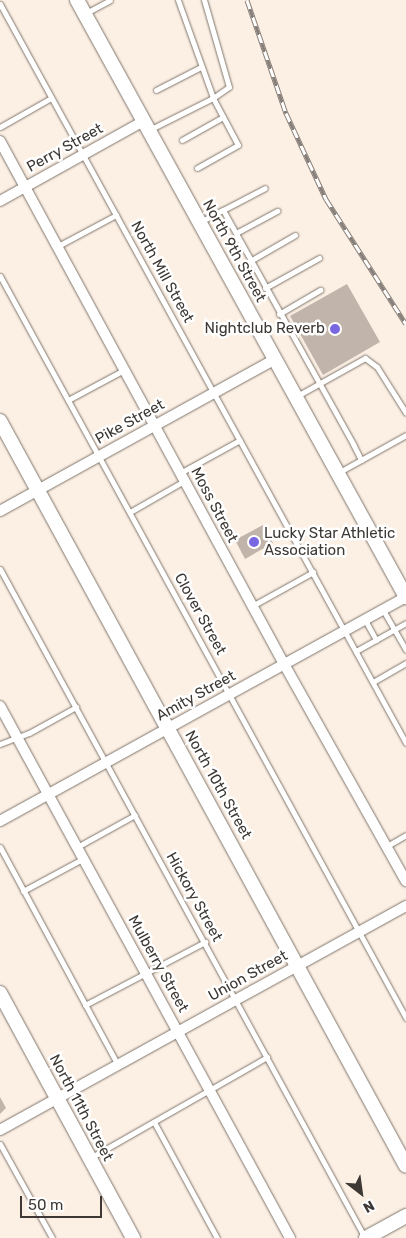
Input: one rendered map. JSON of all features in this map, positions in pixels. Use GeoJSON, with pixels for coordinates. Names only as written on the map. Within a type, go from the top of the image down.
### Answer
{"type":"FeatureCollection","features":[{"type":"Feature","properties":{"kind":"street","name":"North 9th Street"},"geometry":{"type":"LineString","coordinates":[[77,0],[406,597]]}},
{"type":"Feature","properties":{"kind":"street","name":"Perry Street"},"geometry":{"type":"LineString","coordinates":[[0,201],[83,155],[147,126]]}},
{"type":"Feature","properties":{"kind":"street","name":"Moss Street"},"geometry":{"type":"LineString","coordinates":[[0,141],[252,606],[406,881]]}},
{"type":"Feature","properties":{"kind":"street","name":"Pike Street"},"geometry":{"type":"LineString","coordinates":[[0,511],[275,359]]}},
{"type":"Feature","properties":{"kind":"street","name":"North 10th Street"},"geometry":{"type":"LineString","coordinates":[[0,421],[406,1166]]}},
{"type":"Feature","properties":{"kind":"street","name":"Amity Street"},"geometry":{"type":"LineString","coordinates":[[0,821],[406,597]]}},
{"type":"Feature","properties":{"kind":"street","name":"Mulberry Street"},"geometry":{"type":"LineString","coordinates":[[0,706],[290,1238]]}},
{"type":"Feature","properties":{"kind":"street","name":"Union Street"},"geometry":{"type":"LineString","coordinates":[[0,1130],[406,906]]}},
{"type":"Feature","properties":{"kind":"street","name":"North 11th Street"},"geometry":{"type":"LineString","coordinates":[[0,993],[133,1238]]}},
{"type":"Feature","properties":{"kind":"street"},"geometry":{"type":"LineString","coordinates":[[366,1238],[406,1216]]}},
{"type":"Feature","properties":{"kind":"lane"},"geometry":{"type":"LineString","coordinates":[[85,13],[110,0]]}},
{"type":"Feature","properties":{"kind":"lane"},"geometry":{"type":"LineString","coordinates":[[178,0],[213,98],[238,145],[197,168]]}},
{"type":"Feature","properties":{"kind":"lane"},"geometry":{"type":"LineString","coordinates":[[147,126],[213,98],[229,87],[204,0]]}},
{"type":"Feature","properties":{"kind":"lane","name":"North Mill Street"},"geometry":{"type":"LineString","coordinates":[[0,4],[406,743]]}},
{"type":"Feature","properties":{"kind":"lane"},"geometry":{"type":"LineString","coordinates":[[156,90],[201,67]]}},
{"type":"Feature","properties":{"kind":"lane"},"geometry":{"type":"LineString","coordinates":[[0,127],[52,98]]}},
{"type":"Feature","properties":{"kind":"lane"},"geometry":{"type":"LineString","coordinates":[[182,140],[223,117]]}},
{"type":"Feature","properties":{"kind":"lane"},"geometry":{"type":"LineString","coordinates":[[200,222],[265,188]]}},
{"type":"Feature","properties":{"kind":"lane"},"geometry":{"type":"LineString","coordinates":[[222,210],[361,460]]}},
{"type":"Feature","properties":{"kind":"lane"},"geometry":{"type":"LineString","coordinates":[[236,234],[277,211]]}},
{"type":"Feature","properties":{"kind":"lane"},"geometry":{"type":"LineString","coordinates":[[58,246],[116,215]]}},
{"type":"Feature","properties":{"kind":"lane"},"geometry":{"type":"LineString","coordinates":[[250,261],[296,235]]}},
{"type":"Feature","properties":{"kind":"lane"},"geometry":{"type":"LineString","coordinates":[[265,288],[319,258]]}},
{"type":"Feature","properties":{"kind":"lane","name":"Clover Street"},"geometry":{"type":"LineString","coordinates":[[0,276],[406,1018]]}},
{"type":"Feature","properties":{"kind":"lane"},"geometry":{"type":"LineString","coordinates":[[279,314],[320,290]]}},
{"type":"Feature","properties":{"kind":"lane"},"geometry":{"type":"LineString","coordinates":[[296,397],[365,358],[377,367],[406,413]]}},
{"type":"Feature","properties":{"kind":"lane"},"geometry":{"type":"LineString","coordinates":[[68,400],[124,369]]}},
{"type":"Feature","properties":{"kind":"lane"},"geometry":{"type":"LineString","coordinates":[[338,473],[406,435]]}},
{"type":"Feature","properties":{"kind":"lane"},"geometry":{"type":"LineString","coordinates":[[130,512],[240,440]]}},
{"type":"Feature","properties":{"kind":"lane","name":"Hickory Street"},"geometry":{"type":"LineString","coordinates":[[0,569],[2,579],[76,707],[366,1238]]}},
{"type":"Feature","properties":{"kind":"lane"},"geometry":{"type":"LineString","coordinates":[[252,606],[313,572]]}},
{"type":"Feature","properties":{"kind":"lane"},"geometry":{"type":"LineString","coordinates":[[383,610],[406,650]]}},
{"type":"Feature","properties":{"kind":"lane"},"geometry":{"type":"LineString","coordinates":[[365,620],[376,640]]}},
{"type":"Feature","properties":{"kind":"lane"},"geometry":{"type":"LineString","coordinates":[[356,652],[406,623]]}},
{"type":"Feature","properties":{"kind":"lane"},"geometry":{"type":"LineString","coordinates":[[373,682],[406,663]]}},
{"type":"Feature","properties":{"kind":"lane"},"geometry":{"type":"LineString","coordinates":[[0,744],[76,707]]}},
{"type":"Feature","properties":{"kind":"lane"},"geometry":{"type":"LineString","coordinates":[[77,847],[135,815]]}},
{"type":"Feature","properties":{"kind":"lane"},"geometry":{"type":"LineString","coordinates":[[387,846],[406,836]]}},
{"type":"Feature","properties":{"kind":"lane"},"geometry":{"type":"LineString","coordinates":[[0,847],[118,1065]]}},
{"type":"Feature","properties":{"kind":"lane"},"geometry":{"type":"LineString","coordinates":[[23,891],[84,858]]}},
{"type":"Feature","properties":{"kind":"lane"},"geometry":{"type":"LineString","coordinates":[[85,1006],[204,942]]}},
{"type":"Feature","properties":{"kind":"lane"},"geometry":{"type":"LineString","coordinates":[[90,1158],[210,1092],[268,1057]]}},
{"type":"Feature","properties":{"kind":"lane"},"geometry":{"type":"LineString","coordinates":[[154,1122],[217,1238]]}},
{"type":"Feature","properties":{"kind":"lane"},"geometry":{"type":"LineString","coordinates":[[0,1144],[52,1238]]}},
{"type":"Feature","properties":{"kind":"building","name":"Nightclub Reverb"},"geometry":{"type":"Polygon","coordinates":[[[347,284],[380,342],[323,375],[290,316],[347,284]]]}},
{"type":"Feature","properties":{"kind":"building","name":"Lucky Star Athletic Association"},"geometry":{"type":"Polygon","coordinates":[[[263,525],[273,543],[245,559],[235,540],[263,525]]]}},
{"type":"Feature","properties":{"kind":"building"},"geometry":{"type":"Polygon","coordinates":[[[0,1097],[6,1108],[0,1114],[0,1097]]]}},
{"type":"Feature","properties":{"kind":"railway"},"geometry":{"type":"LineString","coordinates":[[247,0],[286,113],[326,199],[406,324]]}},
{"type":"Feature","properties":{"kind":"place","name":"Nightclub Reverb"},"geometry":{"type":"Point","coordinates":[335,329]}},
{"type":"Feature","properties":{"kind":"place","name":"Lucky Star Athletic Association"},"geometry":{"type":"Point","coordinates":[254,542]}}]}
